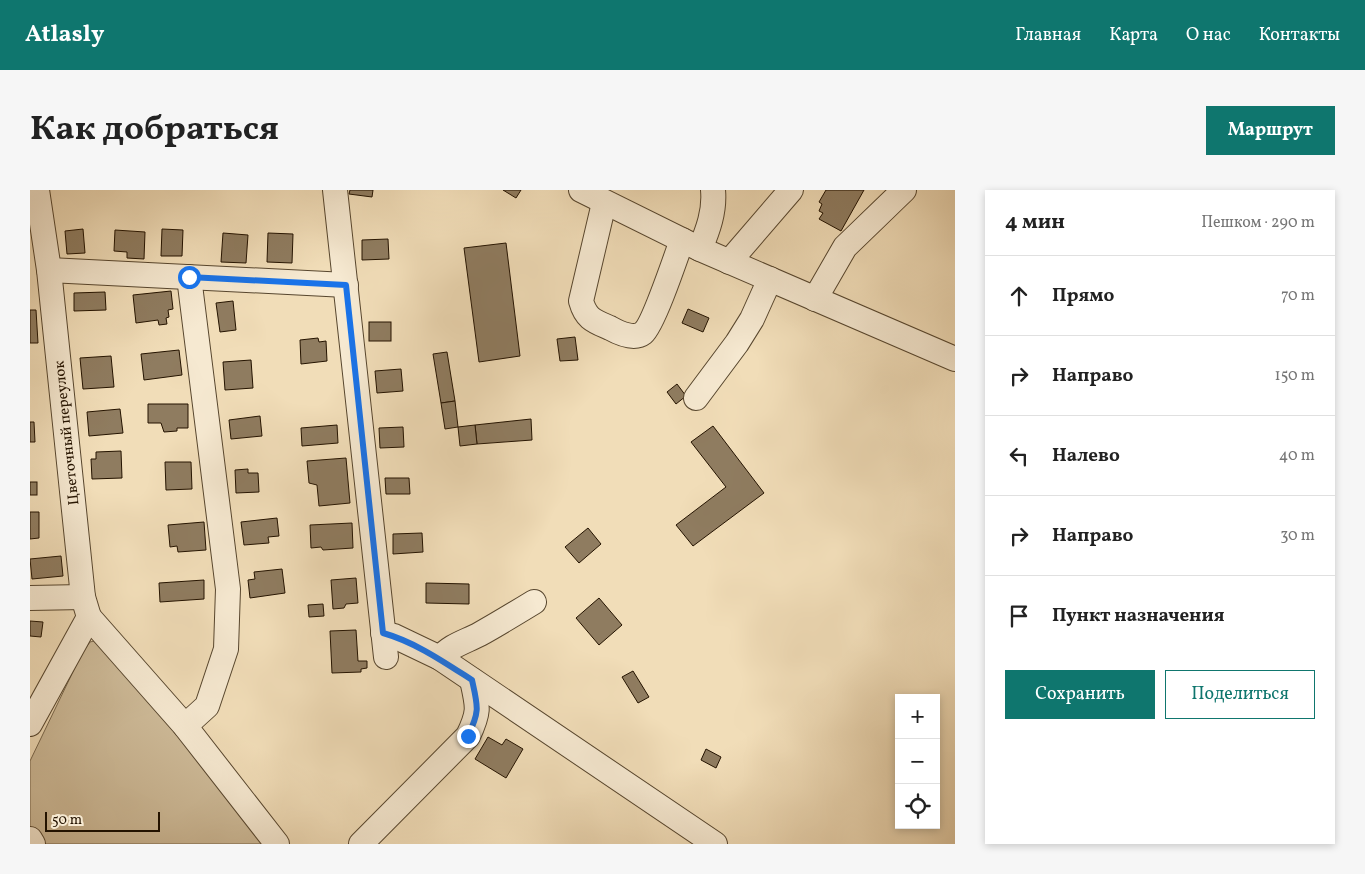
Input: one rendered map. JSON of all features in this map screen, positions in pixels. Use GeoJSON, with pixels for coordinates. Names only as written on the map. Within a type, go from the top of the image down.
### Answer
{"type":"FeatureCollection","features":[{"type":"Feature","properties":{"kind":"street","name":"Цветочный переулок"},"geometry":{"type":"LineString","coordinates":[[37,190],[49,270],[86,607]]}},
{"type":"Feature","properties":{"kind":"street"},"geometry":{"type":"LineString","coordinates":[[336,190],[386,657]]}},
{"type":"Feature","properties":{"kind":"street"},"geometry":{"type":"LineString","coordinates":[[581,190],[691,245],[955,359]]}},
{"type":"Feature","properties":{"kind":"street"},"geometry":{"type":"LineString","coordinates":[[604,203],[581,301],[584,311],[590,319],[620,333],[634,336],[643,333],[691,245],[710,226],[712,190]]}},
{"type":"Feature","properties":{"kind":"street"},"geometry":{"type":"LineString","coordinates":[[729,262],[791,190]]}},
{"type":"Feature","properties":{"kind":"street"},"geometry":{"type":"LineString","coordinates":[[815,299],[845,248],[904,190]]}},
{"type":"Feature","properties":{"kind":"street"},"geometry":{"type":"LineString","coordinates":[[49,270],[346,285]]}},
{"type":"Feature","properties":{"kind":"street"},"geometry":{"type":"LineString","coordinates":[[185,726],[207,706],[226,649],[228,589],[189,277]]}},
{"type":"Feature","properties":{"kind":"street"},"geometry":{"type":"LineString","coordinates":[[696,398],[737,343],[752,319],[770,279]]}},
{"type":"Feature","properties":{"kind":"street"},"geometry":{"type":"LineString","coordinates":[[30,598],[86,607],[185,726],[277,844]]}},
{"type":"Feature","properties":{"kind":"street"},"geometry":{"type":"LineString","coordinates":[[440,658],[455,645],[478,635],[534,602]]}},
{"type":"Feature","properties":{"kind":"street"},"geometry":{"type":"LineString","coordinates":[[30,724],[86,607]]}},
{"type":"Feature","properties":{"kind":"street"},"geometry":{"type":"LineString","coordinates":[[383,633],[394,636],[440,658],[715,844]]}},
{"type":"Feature","properties":{"kind":"street"},"geometry":{"type":"LineString","coordinates":[[361,844],[468,736],[477,718],[477,702],[472,680]]}},
{"type":"Feature","properties":{"kind":"street"},"geometry":{"type":"LineString","coordinates":[[30,839],[34,844]]}},
{"type":"Feature","properties":{"kind":"shaded area"},"geometry":{"type":"Polygon","coordinates":[[[98,640],[107,646],[263,844],[30,844],[30,761],[82,653],[90,642],[98,640]]]}},
{"type":"Feature","properties":{"kind":"building"},"geometry":{"type":"Polygon","coordinates":[[[350,190],[373,190],[372,197],[349,194],[350,190]]]}},
{"type":"Feature","properties":{"kind":"building"},"geometry":{"type":"Polygon","coordinates":[[[503,190],[521,190],[516,198],[503,190]]]}},
{"type":"Feature","properties":{"kind":"building"},"geometry":{"type":"Polygon","coordinates":[[[826,190],[864,190],[841,231],[819,219],[823,213],[819,211],[822,204],[819,202],[826,190]]]}},
{"type":"Feature","properties":{"kind":"building"},"geometry":{"type":"Polygon","coordinates":[[[83,229],[85,253],[67,254],[65,231],[83,229]]]}},
{"type":"Feature","properties":{"kind":"building"},"geometry":{"type":"Polygon","coordinates":[[[162,229],[183,230],[182,256],[161,256],[162,229]]]}},
{"type":"Feature","properties":{"kind":"building"},"geometry":{"type":"Polygon","coordinates":[[[115,230],[145,232],[144,259],[127,258],[127,252],[114,251],[115,230]]]}},
{"type":"Feature","properties":{"kind":"building"},"geometry":{"type":"Polygon","coordinates":[[[223,233],[248,235],[246,263],[221,262],[223,233]]]}},
{"type":"Feature","properties":{"kind":"building"},"geometry":{"type":"Polygon","coordinates":[[[268,233],[293,234],[292,263],[267,262],[268,233]]]}},
{"type":"Feature","properties":{"kind":"building"},"geometry":{"type":"Polygon","coordinates":[[[388,239],[389,259],[362,260],[362,240],[388,239]]]}},
{"type":"Feature","properties":{"kind":"building"},"geometry":{"type":"Polygon","coordinates":[[[506,243],[520,356],[479,362],[464,248],[506,243]]]}},
{"type":"Feature","properties":{"kind":"building"},"geometry":{"type":"Polygon","coordinates":[[[171,291],[173,309],[168,310],[167,324],[159,325],[158,320],[136,323],[133,295],[171,291]]]}},
{"type":"Feature","properties":{"kind":"building"},"geometry":{"type":"Polygon","coordinates":[[[105,292],[106,310],[74,311],[74,293],[105,292]]]}},
{"type":"Feature","properties":{"kind":"building"},"geometry":{"type":"Polygon","coordinates":[[[233,301],[236,330],[220,332],[216,303],[233,301]]]}},
{"type":"Feature","properties":{"kind":"building"},"geometry":{"type":"Polygon","coordinates":[[[688,309],[709,318],[703,332],[682,323],[688,309]]]}},
{"type":"Feature","properties":{"kind":"building"},"geometry":{"type":"Polygon","coordinates":[[[30,310],[36,310],[38,343],[30,343],[30,310]]]}},
{"type":"Feature","properties":{"kind":"building"},"geometry":{"type":"Polygon","coordinates":[[[369,322],[391,322],[391,341],[369,341],[369,322]]]}},
{"type":"Feature","properties":{"kind":"building"},"geometry":{"type":"Polygon","coordinates":[[[575,337],[578,360],[560,361],[557,339],[575,337]]]}},
{"type":"Feature","properties":{"kind":"building"},"geometry":{"type":"Polygon","coordinates":[[[318,338],[319,342],[326,341],[327,361],[301,364],[300,340],[318,338]]]}},
{"type":"Feature","properties":{"kind":"building"},"geometry":{"type":"Polygon","coordinates":[[[179,350],[182,375],[144,380],[141,354],[179,350]]]}},
{"type":"Feature","properties":{"kind":"building"},"geometry":{"type":"Polygon","coordinates":[[[447,352],[455,401],[441,403],[433,354],[447,352]]]}},
{"type":"Feature","properties":{"kind":"building"},"geometry":{"type":"Polygon","coordinates":[[[111,356],[114,387],[83,389],[80,358],[111,356]]]}},
{"type":"Feature","properties":{"kind":"building"},"geometry":{"type":"Polygon","coordinates":[[[251,360],[253,388],[225,390],[223,362],[251,360]]]}},
{"type":"Feature","properties":{"kind":"building"},"geometry":{"type":"Polygon","coordinates":[[[401,369],[403,391],[377,393],[375,371],[401,369]]]}},
{"type":"Feature","properties":{"kind":"building"},"geometry":{"type":"Polygon","coordinates":[[[677,384],[686,396],[676,404],[667,392],[677,384]]]}},
{"type":"Feature","properties":{"kind":"building"},"geometry":{"type":"Polygon","coordinates":[[[455,401],[458,427],[445,429],[441,403],[455,401]]]}},
{"type":"Feature","properties":{"kind":"building"},"geometry":{"type":"Polygon","coordinates":[[[148,404],[188,404],[188,428],[177,428],[177,431],[164,432],[161,423],[148,423],[148,404]]]}},
{"type":"Feature","properties":{"kind":"building"},"geometry":{"type":"Polygon","coordinates":[[[120,409],[123,433],[89,436],[87,412],[120,409]]]}},
{"type":"Feature","properties":{"kind":"building"},"geometry":{"type":"Polygon","coordinates":[[[260,416],[262,436],[231,439],[229,420],[260,416]]]}},
{"type":"Feature","properties":{"kind":"building"},"geometry":{"type":"Polygon","coordinates":[[[531,419],[532,440],[477,444],[475,425],[531,419]]]}},
{"type":"Feature","properties":{"kind":"building"},"geometry":{"type":"Polygon","coordinates":[[[30,422],[34,422],[35,442],[30,442],[30,422]]]}},
{"type":"Feature","properties":{"kind":"building"},"geometry":{"type":"Polygon","coordinates":[[[337,425],[338,443],[302,446],[301,428],[337,425]]]}},
{"type":"Feature","properties":{"kind":"building"},"geometry":{"type":"Polygon","coordinates":[[[475,425],[477,444],[460,446],[458,427],[475,425]]]}},
{"type":"Feature","properties":{"kind":"building"},"geometry":{"type":"Polygon","coordinates":[[[713,426],[764,493],[693,546],[676,525],[726,487],[691,442],[713,426]]]}},
{"type":"Feature","properties":{"kind":"building"},"geometry":{"type":"Polygon","coordinates":[[[403,427],[404,447],[380,448],[379,428],[403,427]]]}},
{"type":"Feature","properties":{"kind":"building"},"geometry":{"type":"Polygon","coordinates":[[[121,451],[122,478],[92,479],[91,459],[96,459],[96,452],[121,451]]]}},
{"type":"Feature","properties":{"kind":"building"},"geometry":{"type":"Polygon","coordinates":[[[346,458],[350,503],[319,506],[317,485],[309,483],[307,461],[346,458]]]}},
{"type":"Feature","properties":{"kind":"building"},"geometry":{"type":"Polygon","coordinates":[[[165,462],[191,462],[192,489],[166,490],[165,462]]]}},
{"type":"Feature","properties":{"kind":"building"},"geometry":{"type":"Polygon","coordinates":[[[248,469],[248,473],[258,473],[259,492],[236,493],[235,470],[248,469]]]}},
{"type":"Feature","properties":{"kind":"building"},"geometry":{"type":"Polygon","coordinates":[[[385,478],[409,478],[410,494],[386,494],[385,478]]]}},
{"type":"Feature","properties":{"kind":"building"},"geometry":{"type":"Polygon","coordinates":[[[30,482],[37,482],[37,495],[30,495],[30,482]]]}},
{"type":"Feature","properties":{"kind":"building"},"geometry":{"type":"Polygon","coordinates":[[[30,512],[39,512],[39,538],[30,539],[30,512]]]}},
{"type":"Feature","properties":{"kind":"building"},"geometry":{"type":"Polygon","coordinates":[[[277,518],[279,536],[268,537],[269,543],[244,545],[241,522],[277,518]]]}},
{"type":"Feature","properties":{"kind":"building"},"geometry":{"type":"Polygon","coordinates":[[[204,522],[206,550],[178,552],[177,546],[170,547],[168,525],[204,522]]]}},
{"type":"Feature","properties":{"kind":"building"},"geometry":{"type":"Polygon","coordinates":[[[352,523],[353,548],[323,550],[321,547],[311,548],[310,525],[352,523]]]}},
{"type":"Feature","properties":{"kind":"building"},"geometry":{"type":"Polygon","coordinates":[[[588,528],[601,544],[579,563],[565,547],[588,528]]]}},
{"type":"Feature","properties":{"kind":"building"},"geometry":{"type":"Polygon","coordinates":[[[422,533],[423,552],[393,554],[393,534],[422,533]]]}},
{"type":"Feature","properties":{"kind":"building"},"geometry":{"type":"Polygon","coordinates":[[[61,556],[63,576],[32,579],[30,559],[61,556]]]}},
{"type":"Feature","properties":{"kind":"building"},"geometry":{"type":"Polygon","coordinates":[[[282,569],[285,593],[250,598],[248,580],[255,579],[254,572],[282,569]]]}},
{"type":"Feature","properties":{"kind":"building"},"geometry":{"type":"Polygon","coordinates":[[[356,578],[358,603],[346,604],[344,608],[333,609],[331,580],[356,578]]]}},
{"type":"Feature","properties":{"kind":"building"},"geometry":{"type":"Polygon","coordinates":[[[204,580],[204,599],[160,602],[159,583],[204,580]]]}},
{"type":"Feature","properties":{"kind":"building"},"geometry":{"type":"Polygon","coordinates":[[[426,583],[469,584],[469,604],[426,603],[426,583]]]}},
{"type":"Feature","properties":{"kind":"building"},"geometry":{"type":"Polygon","coordinates":[[[599,598],[622,625],[599,645],[576,618],[599,598]]]}},
{"type":"Feature","properties":{"kind":"building"},"geometry":{"type":"Polygon","coordinates":[[[323,604],[324,616],[309,617],[308,605],[323,604]]]}},
{"type":"Feature","properties":{"kind":"building"},"geometry":{"type":"Polygon","coordinates":[[[30,621],[43,622],[41,637],[30,636],[30,621]]]}},
{"type":"Feature","properties":{"kind":"building"},"geometry":{"type":"Polygon","coordinates":[[[356,630],[358,661],[367,661],[367,668],[361,669],[361,672],[332,673],[330,631],[356,630]]]}},
{"type":"Feature","properties":{"kind":"building"},"geometry":{"type":"Polygon","coordinates":[[[633,671],[649,697],[638,703],[622,677],[633,671]]]}},
{"type":"Feature","properties":{"kind":"building"},"geometry":{"type":"Polygon","coordinates":[[[488,737],[502,745],[506,739],[523,749],[506,778],[475,759],[488,737]]]}},
{"type":"Feature","properties":{"kind":"building"},"geometry":{"type":"Polygon","coordinates":[[[706,749],[721,757],[716,768],[701,760],[706,749]]]}},
{"type":"Feature","properties":{"kind":"route"},"geometry":{"type":"LineString","coordinates":[[189,277],[346,285],[383,633],[394,636],[440,658],[472,680],[477,702],[477,718],[468,736]]}}]}
